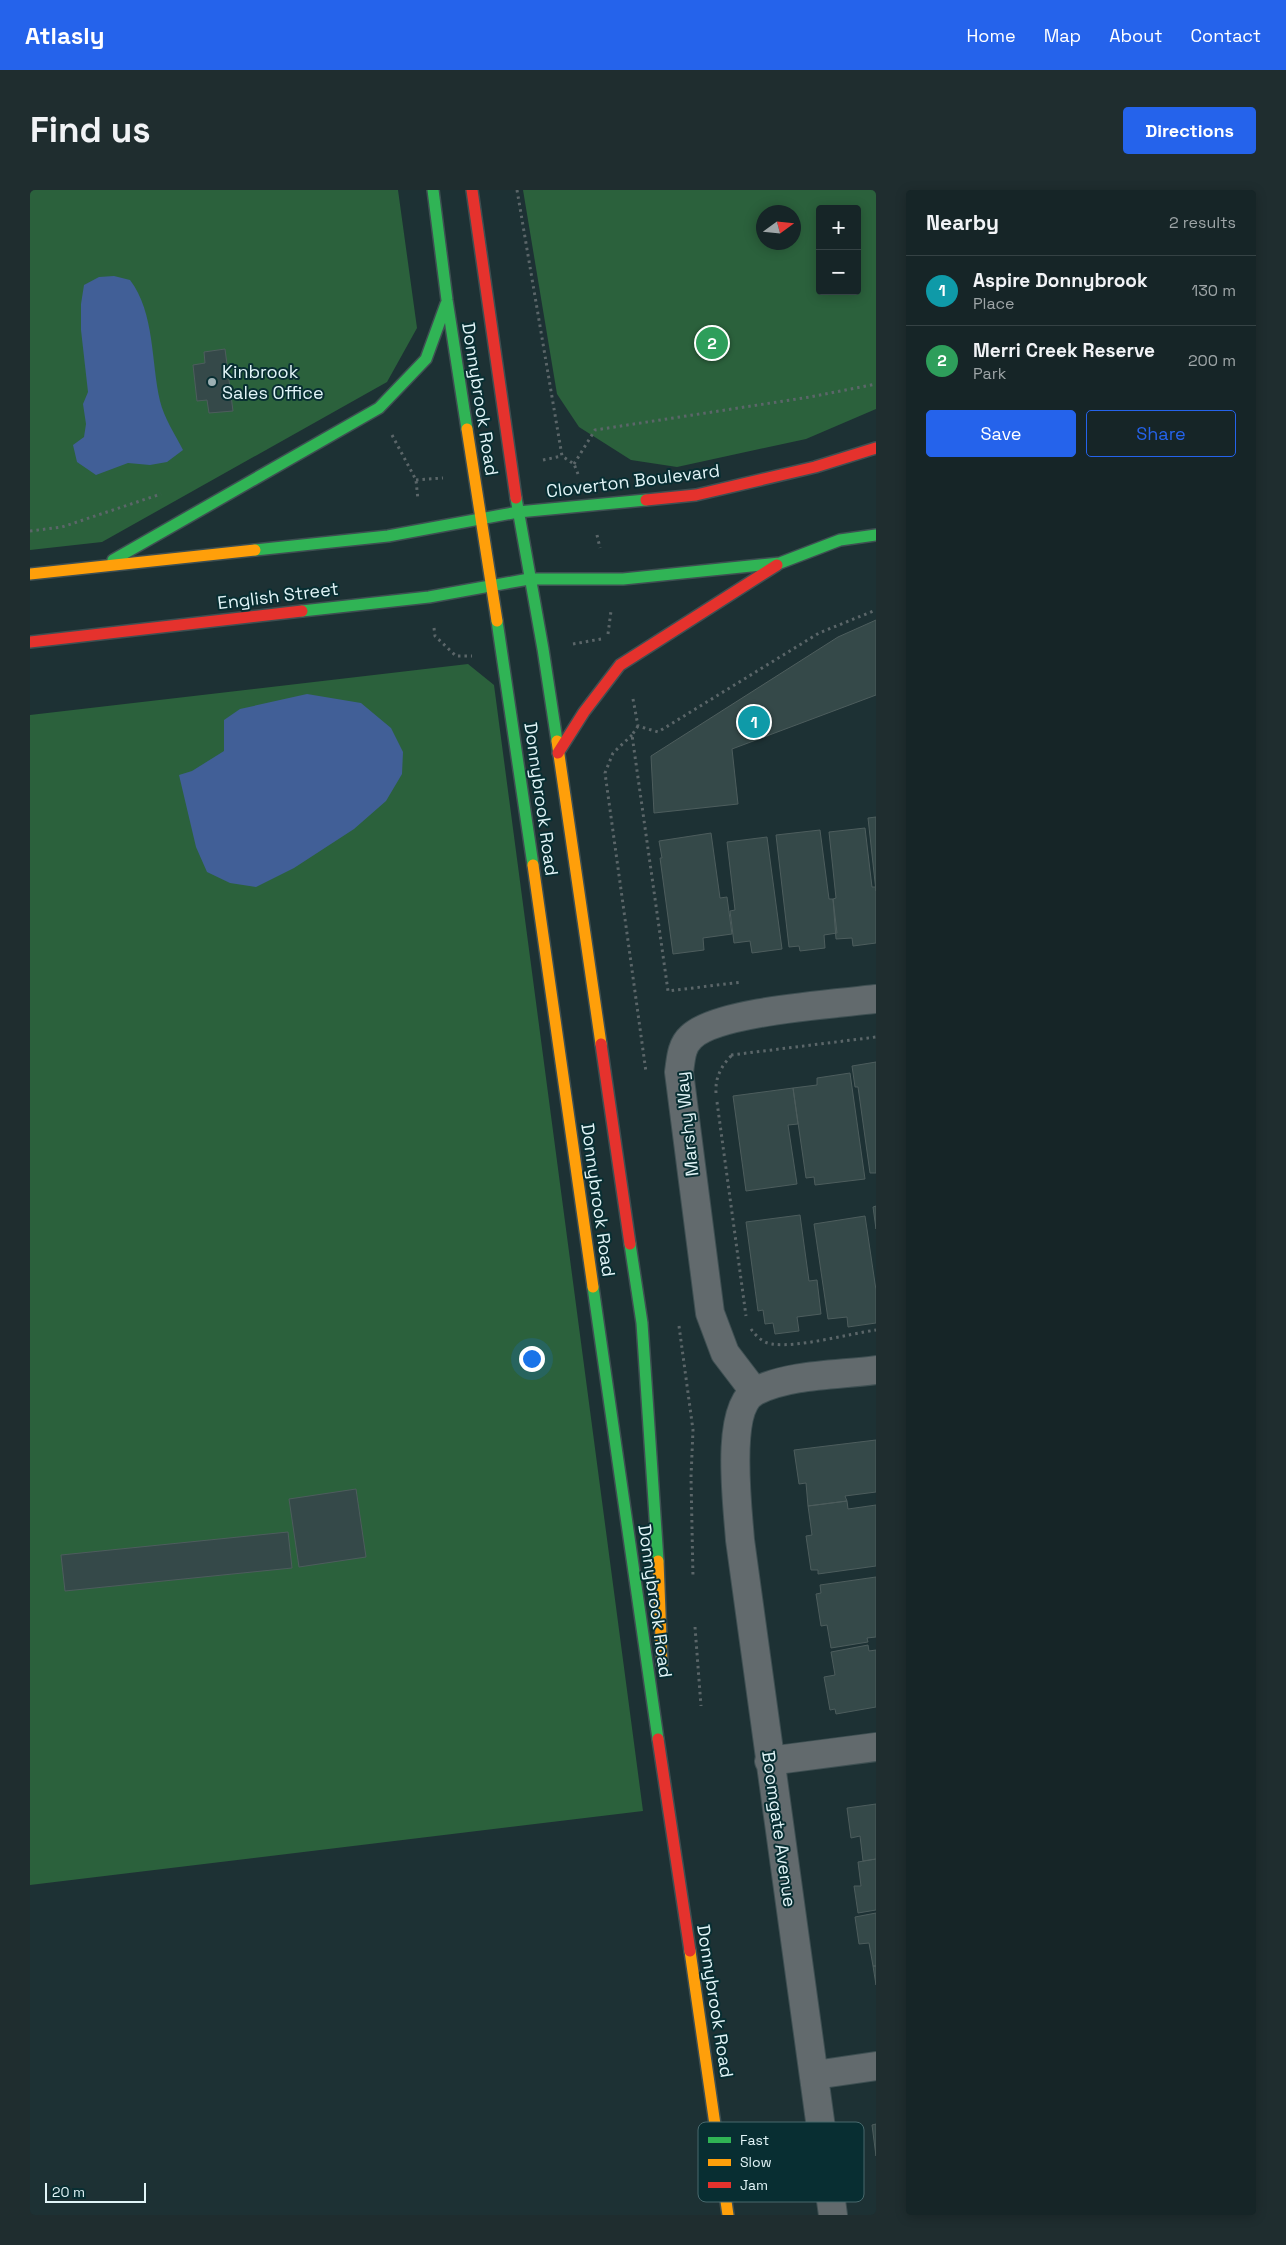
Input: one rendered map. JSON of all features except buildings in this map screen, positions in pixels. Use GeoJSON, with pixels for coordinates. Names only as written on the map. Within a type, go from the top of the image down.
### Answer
{"type":"FeatureCollection","features":[{"type":"Feature","properties":{"kind":"main road","name":"Donnybrook Road"},"geometry":{"type":"LineString","coordinates":[[433,190],[447,300],[505,671],[667,1803],[715,2122]]}},
{"type":"Feature","properties":{"kind":"main road","name":"Donnybrook Road"},"geometry":{"type":"LineString","coordinates":[[472,190],[518,512],[543,649],[642,1322],[660,1592],[667,1803]]}},
{"type":"Feature","properties":{"kind":"main road"},"geometry":{"type":"LineString","coordinates":[[104,566],[378,408],[426,359],[447,300]]}},
{"type":"Feature","properties":{"kind":"main road","name":"Cloverton Boulevard"},"geometry":{"type":"LineString","coordinates":[[480,520],[518,512],[696,494],[815,467],[876,448]]}},
{"type":"Feature","properties":{"kind":"main road"},"geometry":{"type":"LineString","coordinates":[[30,574],[388,536],[480,520]]}},
{"type":"Feature","properties":{"kind":"main road"},"geometry":{"type":"LineString","coordinates":[[558,753],[584,712],[620,665],[780,563],[840,540],[876,535]]}},
{"type":"Feature","properties":{"kind":"main road"},"geometry":{"type":"LineString","coordinates":[[529,579],[606,579],[780,563]]}},
{"type":"Feature","properties":{"kind":"main road","name":"English Street"},"geometry":{"type":"LineString","coordinates":[[30,642],[429,597],[529,579]]}},
{"type":"Feature","properties":{"kind":"main road","name":"Donnybrook Road"},"geometry":{"type":"LineString","coordinates":[[726,2202],[728,2215]]}},
{"type":"Feature","properties":{"kind":"street","name":"Marshy Way"},"geometry":{"type":"LineString","coordinates":[[754,1391],[725,1353],[710,1313],[679,1072],[682,1051],[690,1037],[711,1023],[736,1017],[876,998]]}},
{"type":"Feature","properties":{"kind":"street"},"geometry":{"type":"LineString","coordinates":[[754,1391],[784,1381],[876,1370]]}},
{"type":"Feature","properties":{"kind":"street","name":"Boomgate Avenue"},"geometry":{"type":"LineString","coordinates":[[754,1391],[740,1411],[735,1442],[740,1540],[769,1761],[821,2122]]}},
{"type":"Feature","properties":{"kind":"street"},"geometry":{"type":"LineString","coordinates":[[769,1761],[876,1747]]}},
{"type":"Feature","properties":{"kind":"street"},"geometry":{"type":"LineString","coordinates":[[815,2075],[876,2066]]}},
{"type":"Feature","properties":{"kind":"street","name":"Boomgate Avenue"},"geometry":{"type":"LineString","coordinates":[[831,2202],[833,2215]]}},
{"type":"Feature","properties":{"kind":"path"},"geometry":{"type":"LineString","coordinates":[[517,190],[562,456],[574,464],[592,506],[611,611],[608,638]]}},
{"type":"Feature","properties":{"kind":"path"},"geometry":{"type":"LineString","coordinates":[[574,464],[594,430],[800,398],[876,384]]}},
{"type":"Feature","properties":{"kind":"path"},"geometry":{"type":"LineString","coordinates":[[638,726],[632,735],[668,991],[744,982]]}},
{"type":"Feature","properties":{"kind":"path"},"geometry":{"type":"LineString","coordinates":[[643,1048],[680,1062],[876,1037]]}},
{"type":"Feature","properties":{"kind":"path"},"geometry":{"type":"LineString","coordinates":[[732,1055],[719,1074],[716,1091],[747,1320]]}},
{"type":"Feature","properties":{"kind":"path"},"geometry":{"type":"LineString","coordinates":[[749,1325],[759,1339],[772,1344],[794,1344],[876,1330]]}},
{"type":"Feature","properties":{"kind":"green space"},"geometry":{"type":"Polygon","coordinates":[[[30,190],[398,190],[417,328],[387,382],[102,542],[30,550],[30,190]]]}},
{"type":"Feature","properties":{"kind":"green space"},"geometry":{"type":"Polygon","coordinates":[[[523,190],[876,190],[876,409],[806,439],[677,467],[631,460],[579,427],[557,394],[523,190]]]}},
{"type":"Feature","properties":{"kind":"green space"},"geometry":{"type":"Polygon","coordinates":[[[468,664],[494,685],[643,1811],[30,1885],[30,715],[468,664]]]}},
{"type":"Feature","properties":{"kind":"water"},"geometry":{"type":"Polygon","coordinates":[[[114,276],[130,280],[144,307],[151,338],[160,401],[167,420],[183,450],[167,462],[150,465],[128,463],[96,475],[77,462],[73,445],[84,437],[86,424],[83,404],[88,392],[81,330],[81,304],[84,285],[99,277],[114,276]]]}},
{"type":"Feature","properties":{"kind":"water"},"geometry":{"type":"Polygon","coordinates":[[[307,694],[361,703],[391,728],[403,752],[402,774],[386,801],[354,829],[294,868],[256,887],[230,883],[207,872],[196,847],[179,775],[192,771],[224,751],[224,720],[240,709],[307,694]]]}},
{"type":"Feature","properties":{"kind":"traffic: fast"},"geometry":{"type":"LineString","coordinates":[[433,190],[447,300],[467,429]]}},
{"type":"Feature","properties":{"kind":"traffic: fast"},"geometry":{"type":"LineString","coordinates":[[113,560],[379,408],[426,359],[446,304]]}},
{"type":"Feature","properties":{"kind":"traffic: fast"},"geometry":{"type":"LineString","coordinates":[[516,498],[543,649],[557,741]]}},
{"type":"Feature","properties":{"kind":"traffic: fast"},"geometry":{"type":"LineString","coordinates":[[255,550],[388,536],[518,512],[646,500]]}},
{"type":"Feature","properties":{"kind":"traffic: fast"},"geometry":{"type":"LineString","coordinates":[[302,611],[429,597],[529,579],[623,579],[780,563],[840,540],[876,535]]}},
{"type":"Feature","properties":{"kind":"traffic: fast"},"geometry":{"type":"LineString","coordinates":[[497,621],[533,865]]}},
{"type":"Feature","properties":{"kind":"traffic: fast"},"geometry":{"type":"LineString","coordinates":[[630,1244],[642,1323],[658,1561]]}},
{"type":"Feature","properties":{"kind":"traffic: fast"},"geometry":{"type":"LineString","coordinates":[[593,1287],[658,1739]]}},
{"type":"Feature","properties":{"kind":"traffic: slow"},"geometry":{"type":"LineString","coordinates":[[467,429],[497,621]]}},
{"type":"Feature","properties":{"kind":"traffic: slow"},"geometry":{"type":"LineString","coordinates":[[30,574],[255,550]]}},
{"type":"Feature","properties":{"kind":"traffic: slow"},"geometry":{"type":"LineString","coordinates":[[557,741],[601,1044]]}},
{"type":"Feature","properties":{"kind":"traffic: slow"},"geometry":{"type":"LineString","coordinates":[[533,865],[593,1287]]}},
{"type":"Feature","properties":{"kind":"traffic: slow"},"geometry":{"type":"LineString","coordinates":[[658,1561],[662,1664]]}},
{"type":"Feature","properties":{"kind":"traffic: slow"},"geometry":{"type":"LineString","coordinates":[[690,1951],[715,2122]]}},
{"type":"Feature","properties":{"kind":"traffic: slow"},"geometry":{"type":"LineString","coordinates":[[726,2202],[728,2215]]}},
{"type":"Feature","properties":{"kind":"traffic: jam"},"geometry":{"type":"LineString","coordinates":[[472,190],[516,498]]}},
{"type":"Feature","properties":{"kind":"traffic: jam"},"geometry":{"type":"LineString","coordinates":[[646,500],[696,495],[815,467],[876,448]]}},
{"type":"Feature","properties":{"kind":"traffic: jam"},"geometry":{"type":"LineString","coordinates":[[558,753],[584,712],[620,665],[777,565]]}},
{"type":"Feature","properties":{"kind":"traffic: jam"},"geometry":{"type":"LineString","coordinates":[[30,642],[302,611]]}},
{"type":"Feature","properties":{"kind":"traffic: jam"},"geometry":{"type":"LineString","coordinates":[[601,1044],[630,1244]]}},
{"type":"Feature","properties":{"kind":"traffic: jam"},"geometry":{"type":"LineString","coordinates":[[658,1739],[690,1951]]}},
{"type":"Feature","properties":{"kind":"place","name":"Merri Creek Reserve"},"geometry":{"type":"Point","coordinates":[712,343]}},
{"type":"Feature","properties":{"kind":"place","name":"Kinbrook Sales Office"},"geometry":{"type":"Point","coordinates":[212,382]}},
{"type":"Feature","properties":{"kind":"place","name":"Aspire Donnybrook"},"geometry":{"type":"Point","coordinates":[754,722]}}]}
